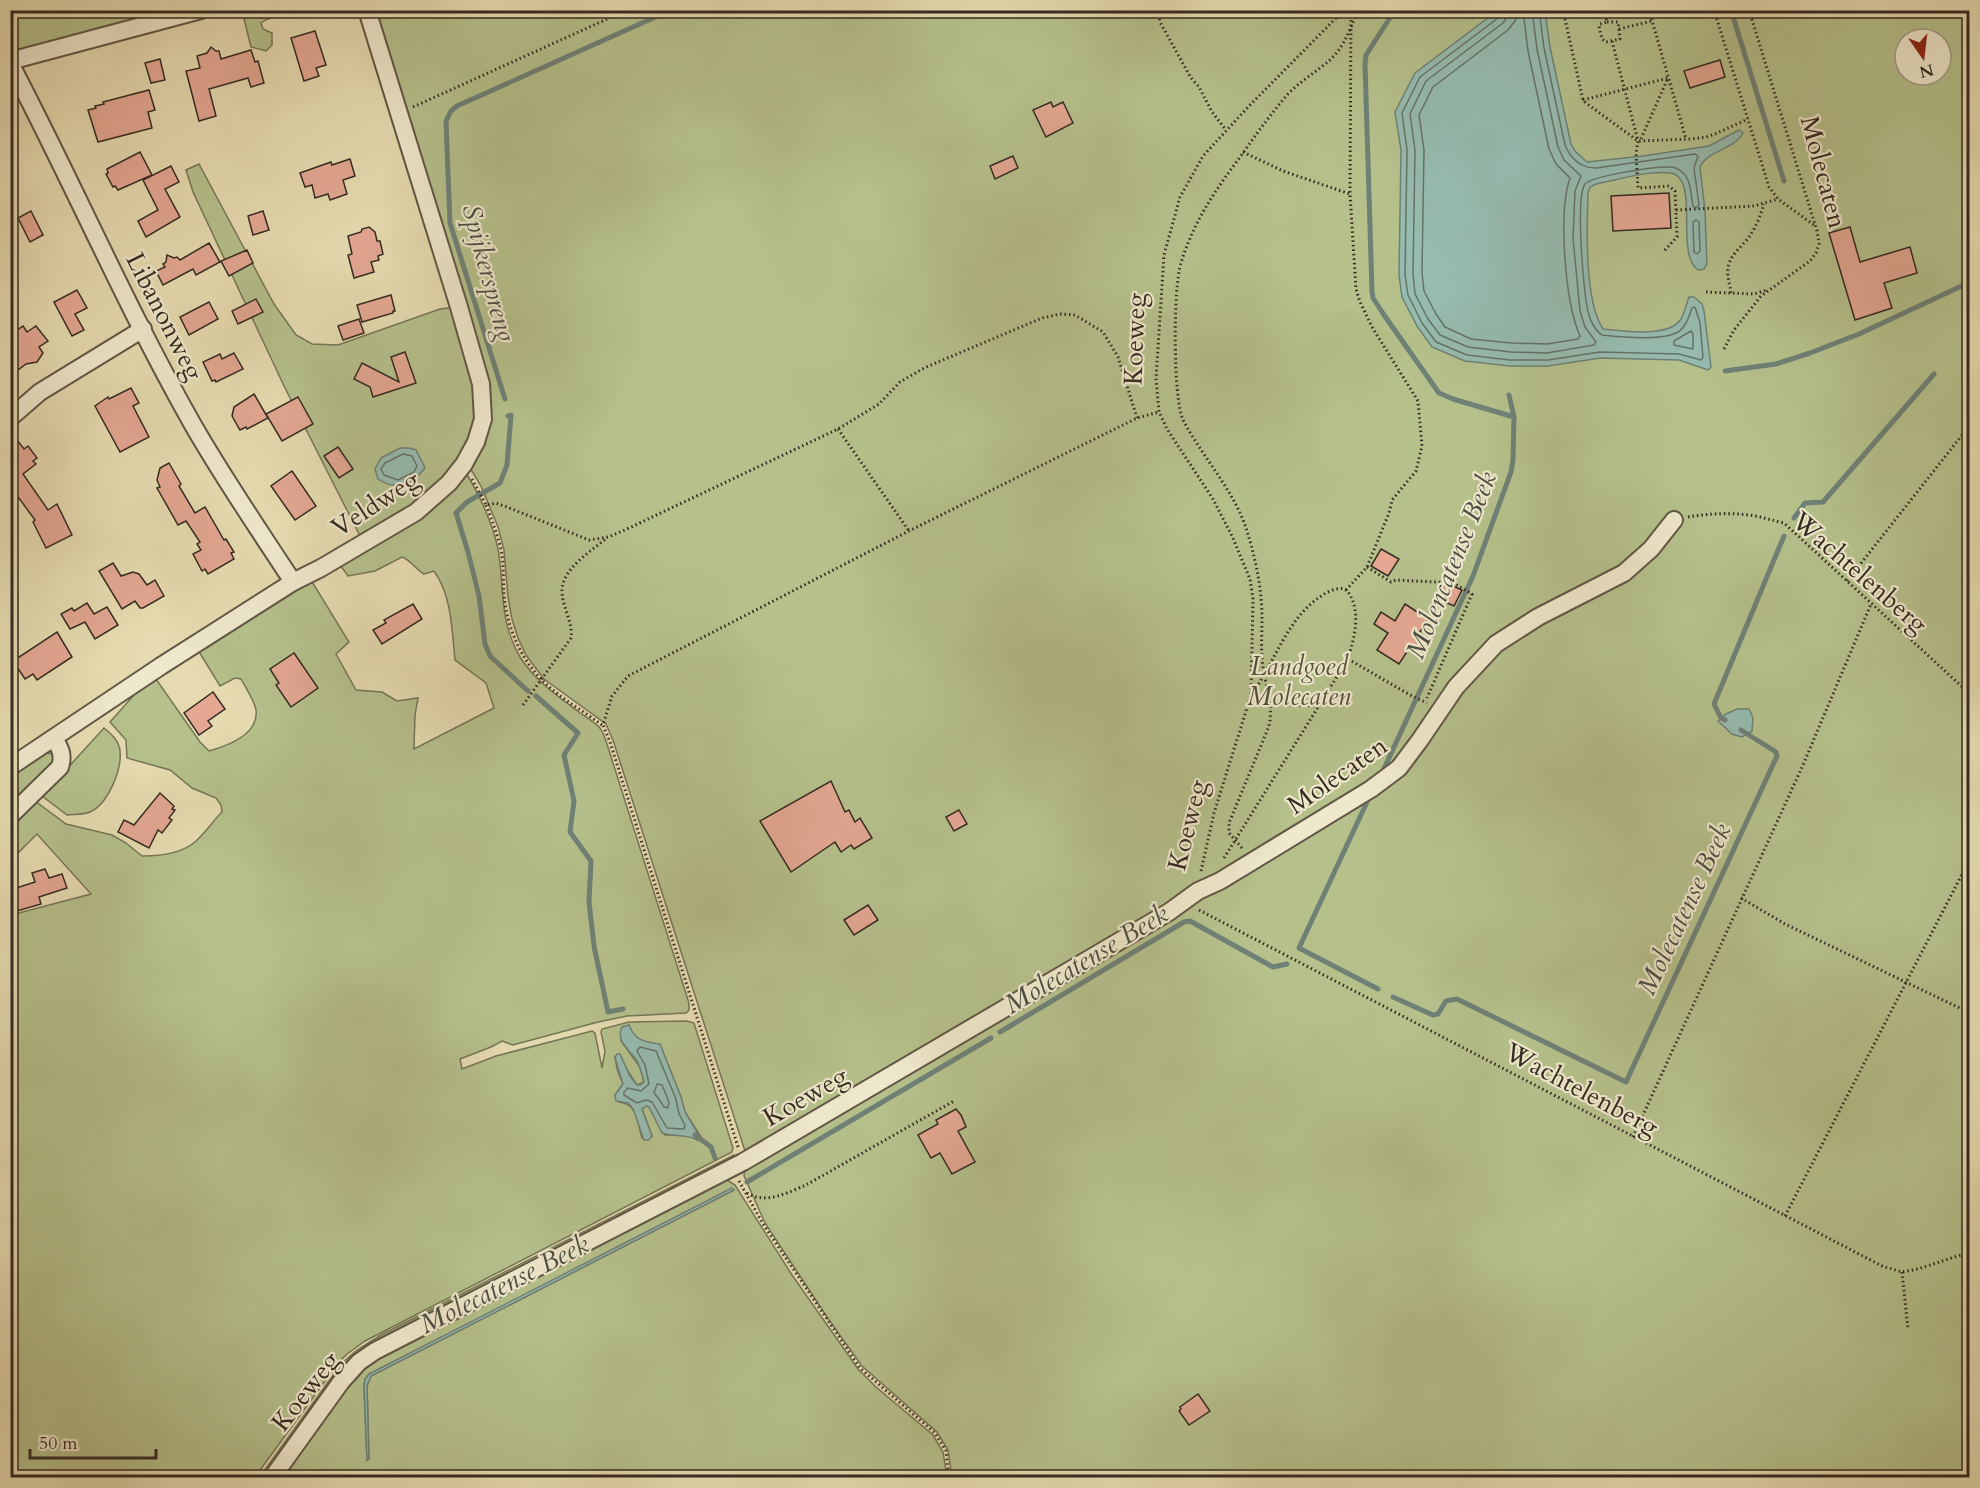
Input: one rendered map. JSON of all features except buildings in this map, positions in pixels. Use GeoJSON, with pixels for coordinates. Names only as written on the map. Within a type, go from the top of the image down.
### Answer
{"type":"FeatureCollection","features":[{"type":"Feature","properties":{"kind":"street","name":"Libanonweg"},"geometry":{"type":"LineString","coordinates":[[201,10],[10,62],[192,423],[217,466],[293,582]]}},
{"type":"Feature","properties":{"kind":"street","name":"Veldweg"},"geometry":{"type":"LineString","coordinates":[[10,766],[293,582],[416,512],[449,483],[464,464],[476,442],[483,419],[482,393],[476,365],[367,10]]}},
{"type":"Feature","properties":{"kind":"street"},"geometry":{"type":"LineString","coordinates":[[10,418],[40,392],[143,329]]}},
{"type":"Feature","properties":{"kind":"street","name":"Molecaten"},"geometry":{"type":"LineString","coordinates":[[1191,896],[1220,881],[1371,789],[1399,768],[1456,687],[1496,644],[1538,617],[1624,573],[1651,549],[1674,520]]}},
{"type":"Feature","properties":{"kind":"street"},"geometry":{"type":"LineString","coordinates":[[10,816],[60,767],[62,755],[54,738]]}},
{"type":"Feature","properties":{"kind":"street","name":"Koeweg"},"geometry":{"type":"LineString","coordinates":[[272,1478],[341,1382],[359,1362],[375,1350],[742,1162],[1191,896]]}},
{"type":"Feature","properties":{"kind":"path"},"geometry":{"type":"LineString","coordinates":[[398,112],[414,107],[627,10]]}},
{"type":"Feature","properties":{"kind":"path"},"geometry":{"type":"LineString","coordinates":[[1158,10],[1160,22],[1191,78],[1226,130]]}},
{"type":"Feature","properties":{"kind":"path","name":"Koeweg"},"geometry":{"type":"LineString","coordinates":[[1191,896],[1251,695],[1253,614],[1250,579],[1237,545],[1213,499],[1167,429],[1159,412],[1156,390],[1157,345],[1161,273],[1167,237],[1180,198],[1203,156],[1344,10]]}},
{"type":"Feature","properties":{"kind":"path"},"geometry":{"type":"LineString","coordinates":[[1346,590],[1367,567],[1387,519],[1392,500],[1416,471],[1422,446],[1418,401],[1372,327],[1356,289],[1350,194],[1351,10]]}},
{"type":"Feature","properties":{"kind":"path","name":"Koeweg"},"geometry":{"type":"LineString","coordinates":[[1251,862],[1229,833],[1229,823],[1272,715],[1262,657],[1262,600],[1249,537],[1235,505],[1182,417],[1179,408],[1176,371],[1176,312],[1180,266],[1192,233],[1210,197],[1289,93],[1340,49],[1358,10]]}},
{"type":"Feature","properties":{"kind":"path"},"geometry":{"type":"LineString","coordinates":[[1563,10],[1584,100],[1639,141],[1686,139],[1715,134],[1748,119]]}},
{"type":"Feature","properties":{"kind":"path"},"geometry":{"type":"LineString","coordinates":[[1604,10],[1607,22]]}},
{"type":"Feature","properties":{"kind":"path"},"geometry":{"type":"LineString","coordinates":[[1649,10],[1686,139]]}},
{"type":"Feature","properties":{"kind":"path"},"geometry":{"type":"LineString","coordinates":[[1714,10],[1769,187],[1778,199],[1816,226]]}},
{"type":"Feature","properties":{"kind":"path","name":"Molecaten"},"geometry":{"type":"LineString","coordinates":[[1724,349],[1740,321],[1761,296],[1810,261],[1819,244],[1816,226],[1749,10]]}},
{"type":"Feature","properties":{"kind":"path"},"geometry":{"type":"LineString","coordinates":[[1620,29],[1652,21]]}},
{"type":"Feature","properties":{"kind":"path"},"geometry":{"type":"LineString","coordinates":[[1607,22],[1618,22],[1620,29],[1620,39],[1606,42],[1602,39],[1599,26],[1607,22]]}},
{"type":"Feature","properties":{"kind":"path"},"geometry":{"type":"LineString","coordinates":[[1612,41],[1639,141]]}},
{"type":"Feature","properties":{"kind":"path"},"geometry":{"type":"LineString","coordinates":[[1584,100],[1668,78]]}},
{"type":"Feature","properties":{"kind":"path"},"geometry":{"type":"LineString","coordinates":[[1663,252],[1677,237],[1673,188],[1669,186],[1638,188],[1636,153],[1639,141],[1668,78]]}},
{"type":"Feature","properties":{"kind":"path"},"geometry":{"type":"LineString","coordinates":[[1243,152],[1283,171],[1350,194]]}},
{"type":"Feature","properties":{"kind":"path"},"geometry":{"type":"LineString","coordinates":[[1676,210],[1754,206],[1778,199]]}},
{"type":"Feature","properties":{"kind":"path"},"geometry":{"type":"LineString","coordinates":[[1731,293],[1728,272],[1730,262],[1733,255],[1752,234],[1764,204]]}},
{"type":"Feature","properties":{"kind":"path"},"geometry":{"type":"LineString","coordinates":[[1706,292],[1754,294],[1769,289]]}},
{"type":"Feature","properties":{"kind":"path"},"geometry":{"type":"LineString","coordinates":[[524,705],[571,638],[572,628],[562,590],[571,567],[608,537],[838,429],[879,404],[900,382],[924,368],[1042,318],[1060,314],[1075,315],[1103,332],[1118,357],[1137,418]]}},
{"type":"Feature","properties":{"kind":"path"},"geometry":{"type":"LineString","coordinates":[[603,725],[612,696],[628,676],[909,531],[1137,418],[1159,412]]}},
{"type":"Feature","properties":{"kind":"path"},"geometry":{"type":"LineString","coordinates":[[1847,581],[1970,425]]}},
{"type":"Feature","properties":{"kind":"path"},"geometry":{"type":"LineString","coordinates":[[838,429],[909,531]]}},
{"type":"Feature","properties":{"kind":"path"},"geometry":{"type":"LineString","coordinates":[[478,487],[495,528],[501,551],[505,598],[515,639],[523,657],[543,680],[603,725],[742,1162]]}},
{"type":"Feature","properties":{"kind":"path"},"geometry":{"type":"LineString","coordinates":[[486,505],[496,503],[589,540],[608,537]]}},
{"type":"Feature","properties":{"kind":"path","name":"Wachtelenberg"},"geometry":{"type":"LineString","coordinates":[[1674,520],[1712,514],[1758,516],[1784,523],[1970,694]]}},
{"type":"Feature","properties":{"kind":"path"},"geometry":{"type":"LineString","coordinates":[[1367,567],[1391,582],[1396,580],[1454,583],[1472,594],[1425,702]]}},
{"type":"Feature","properties":{"kind":"path"},"geometry":{"type":"LineString","coordinates":[[1220,866],[1348,658],[1356,619],[1354,605],[1346,590],[1342,588],[1318,597],[1305,608],[1289,630],[1251,695],[1293,705],[1318,706]]}},
{"type":"Feature","properties":{"kind":"path"},"geometry":{"type":"LineString","coordinates":[[1633,1137],[1803,765],[1871,604]]}},
{"type":"Feature","properties":{"kind":"path"},"geometry":{"type":"LineString","coordinates":[[1348,658],[1420,699]]}},
{"type":"Feature","properties":{"kind":"path"},"geometry":{"type":"LineString","coordinates":[[1785,1216],[1970,859]]}},
{"type":"Feature","properties":{"kind":"path","name":"Wachtelenberg"},"geometry":{"type":"LineString","coordinates":[[1191,896],[1633,1137],[1874,1262],[1902,1272]]}},
{"type":"Feature","properties":{"kind":"path"},"geometry":{"type":"LineString","coordinates":[[1741,898],[1785,924],[1970,1013]]}},
{"type":"Feature","properties":{"kind":"path"},"geometry":{"type":"LineString","coordinates":[[950,1478],[946,1451],[935,1433],[860,1368],[788,1263],[745,1192],[760,1199],[787,1193],[806,1185],[954,1101]]}},
{"type":"Feature","properties":{"kind":"path"},"geometry":{"type":"LineString","coordinates":[[1908,1329],[1902,1272],[1970,1252]]}},
{"type":"Feature","properties":{"kind":"green space"},"geometry":{"type":"Polygon","coordinates":[[[168,10],[11,53],[10,11],[168,10]]]}},
{"type":"Feature","properties":{"kind":"green space"},"geometry":{"type":"Polygon","coordinates":[[[242,11],[284,11],[261,23],[263,29],[272,33],[272,45],[266,51],[251,47],[242,11]]]}},
{"type":"Feature","properties":{"kind":"green space","name":"Landgoed Molecaten"},"geometry":{"type":"Polygon","coordinates":[[[374,11],[1969,11],[1969,1477],[952,1477],[948,1450],[937,1432],[862,1366],[765,1223],[744,1176],[745,1151],[613,740],[606,724],[544,679],[526,655],[518,638],[508,597],[504,550],[498,527],[481,486],[470,468],[490,417],[486,370],[374,11]]]}},
{"type":"Feature","properties":{"kind":"green space"},"geometry":{"type":"Polygon","coordinates":[[[199,164],[274,304],[296,335],[312,344],[338,345],[440,309],[454,309],[478,404],[471,439],[445,477],[413,506],[361,538],[285,388],[193,192],[186,170],[199,164]],[[416,450],[381,458],[405,485],[418,476],[424,468],[416,450]]]}},
{"type":"Feature","properties":{"kind":"green space"},"geometry":{"type":"Polygon","coordinates":[[[466,473],[485,509],[498,549],[505,616],[508,630],[520,657],[540,681],[597,725],[604,735],[689,1003],[689,1010],[686,1013],[627,1016],[513,1045],[502,1041],[460,1059],[462,1069],[496,1056],[592,1031],[595,1033],[602,1068],[605,1051],[602,1029],[629,1022],[687,1021],[694,1023],[733,1148],[732,1152],[365,1341],[339,1362],[255,1477],[11,1477],[11,915],[91,894],[37,834],[11,860],[11,826],[35,801],[66,824],[112,835],[142,856],[171,853],[196,841],[222,812],[221,805],[216,798],[192,788],[170,770],[127,758],[126,740],[110,722],[134,695],[156,679],[200,742],[209,751],[240,738],[247,733],[256,719],[252,698],[241,679],[235,678],[220,686],[198,650],[311,580],[349,642],[336,654],[356,690],[382,692],[397,701],[418,698],[414,749],[494,708],[486,683],[455,660],[448,602],[434,571],[424,574],[402,557],[375,571],[348,576],[340,565],[466,473]],[[629,1026],[621,1041],[640,1067],[644,1082],[637,1085],[622,1062],[615,1057],[623,1084],[615,1095],[619,1102],[625,1103],[633,1110],[642,1138],[652,1136],[642,1109],[646,1106],[649,1107],[665,1135],[686,1135],[698,1140],[701,1137],[685,1112],[660,1045],[641,1040],[629,1026]]]}},
{"type":"Feature","properties":{"kind":"green space"},"geometry":{"type":"Polygon","coordinates":[[[104,728],[116,740],[120,751],[116,777],[108,794],[97,808],[87,813],[67,815],[42,796],[104,728]]]}},
{"type":"Feature","properties":{"kind":"green space"},"geometry":{"type":"Polygon","coordinates":[[[47,753],[57,758],[54,766],[11,807],[11,774],[41,754],[47,753]]]}},
{"type":"Feature","properties":{"kind":"green space"},"geometry":{"type":"Polygon","coordinates":[[[734,1155],[389,1337],[265,1477],[259,1478],[341,1364],[357,1350],[381,1335],[734,1155]]]}},
{"type":"Feature","properties":{"kind":"green space"},"geometry":{"type":"Polygon","coordinates":[[[724,1178],[735,1185],[792,1275],[858,1369],[933,1435],[943,1452],[947,1477],[277,1478],[362,1365],[724,1178]],[[734,1190],[369,1374],[364,1386],[367,1460],[369,1459],[367,1386],[371,1376],[734,1190]]]}},
{"type":"Feature","properties":{"kind":"water"},"geometry":{"type":"Polygon","coordinates":[[[1497,11],[1545,11],[1550,47],[1571,144],[1587,162],[1709,146],[1739,130],[1743,133],[1734,143],[1709,157],[1700,167],[1705,211],[1707,264],[1704,269],[1698,270],[1691,261],[1684,187],[1679,178],[1662,172],[1643,174],[1596,184],[1590,187],[1588,193],[1587,244],[1590,282],[1592,300],[1603,329],[1645,332],[1667,329],[1681,319],[1689,297],[1694,297],[1702,304],[1704,311],[1711,367],[1708,370],[1679,360],[1600,358],[1548,366],[1510,366],[1465,361],[1432,347],[1417,326],[1402,297],[1399,275],[1401,150],[1395,112],[1415,73],[1497,11]]]}},
{"type":"Feature","properties":{"kind":"water"},"geometry":{"type":"Polygon","coordinates":[[[400,448],[416,450],[425,468],[409,482],[397,485],[385,483],[378,479],[375,469],[381,458],[400,448]]]}},
{"type":"Feature","properties":{"kind":"water"},"geometry":{"type":"Polygon","coordinates":[[[1737,709],[1749,709],[1753,718],[1752,731],[1742,737],[1732,734],[1718,721],[1737,709]]]}},
{"type":"Feature","properties":{"kind":"water"},"geometry":{"type":"Polygon","coordinates":[[[629,1025],[637,1038],[660,1044],[685,1112],[701,1139],[662,1133],[649,1107],[646,1106],[642,1109],[652,1136],[649,1140],[644,1140],[633,1109],[628,1103],[616,1101],[615,1095],[623,1084],[615,1057],[617,1054],[620,1054],[630,1076],[637,1085],[644,1082],[638,1063],[621,1040],[622,1027],[629,1025]]]}},
{"type":"Feature","properties":{"kind":"water"},"geometry":{"type":"Polygon","coordinates":[[[732,1188],[734,1190],[371,1376],[367,1386],[369,1459],[367,1460],[364,1386],[369,1374],[732,1188]]]}},
{"type":"Feature","properties":{"kind":"waterway","name":"Spijkerspreng"},"geometry":{"type":"LineString","coordinates":[[505,399],[450,223],[446,121],[451,111],[457,106],[671,10]]}},
{"type":"Feature","properties":{"kind":"waterway","name":"Molencatense Beek"},"geometry":{"type":"LineString","coordinates":[[1382,773],[1473,576],[1511,472],[1514,417],[1439,393],[1373,298],[1365,64],[1366,55],[1395,10]]}},
{"type":"Feature","properties":{"kind":"waterway"},"geometry":{"type":"LineString","coordinates":[[1731,10],[1784,181]]}},
{"type":"Feature","properties":{"kind":"waterway","name":"Molencatense Beek"},"geometry":{"type":"LineString","coordinates":[[1725,371],[1776,364],[1810,353],[1859,334],[1970,282]]}},
{"type":"Feature","properties":{"kind":"waterway","name":"Molecatense Beek"},"geometry":{"type":"LineString","coordinates":[[1794,518],[1805,503],[1823,502],[1934,374]]}},
{"type":"Feature","properties":{"kind":"waterway"},"geometry":{"type":"LineString","coordinates":[[1509,395],[1514,417]]}},
{"type":"Feature","properties":{"kind":"waterway","name":"Spijkerspreng"},"geometry":{"type":"LineString","coordinates":[[508,416],[511,415],[507,465],[500,483],[467,502],[456,513],[479,596],[485,644],[490,656],[528,691]]}},
{"type":"Feature","properties":{"kind":"waterway","name":"Molecatense Beek"},"geometry":{"type":"LineString","coordinates":[[1725,720],[1721,718],[1714,704],[1784,536]]}},
{"type":"Feature","properties":{"kind":"waterway","name":"Spijkerspreng"},"geometry":{"type":"LineString","coordinates":[[536,696],[578,733],[564,755],[574,801],[570,832],[591,861],[589,902],[594,946],[608,1012],[623,1009]]}},
{"type":"Feature","properties":{"kind":"waterway","name":"Molecatense Beek"},"geometry":{"type":"LineString","coordinates":[[1393,997],[1433,1015],[1438,1014],[1446,1001],[1457,999],[1626,1082],[1777,756],[1776,752],[1741,730]]}},
{"type":"Feature","properties":{"kind":"waterway","name":"Molencatense Beek"},"geometry":{"type":"LineString","coordinates":[[1367,802],[1299,948],[1378,989]]}},
{"type":"Feature","properties":{"kind":"waterway","name":"Molecatense Beek"},"geometry":{"type":"LineString","coordinates":[[1000,1032],[1184,922],[1190,921],[1273,967],[1287,964]]}},
{"type":"Feature","properties":{"kind":"waterway","name":"Molecatense Beek"},"geometry":{"type":"LineString","coordinates":[[747,1182],[991,1038]]}},
{"type":"Feature","properties":{"kind":"waterway","name":"Spijkerspreng"},"geometry":{"type":"LineString","coordinates":[[695,1135],[711,1147],[715,1158]]}}]}
